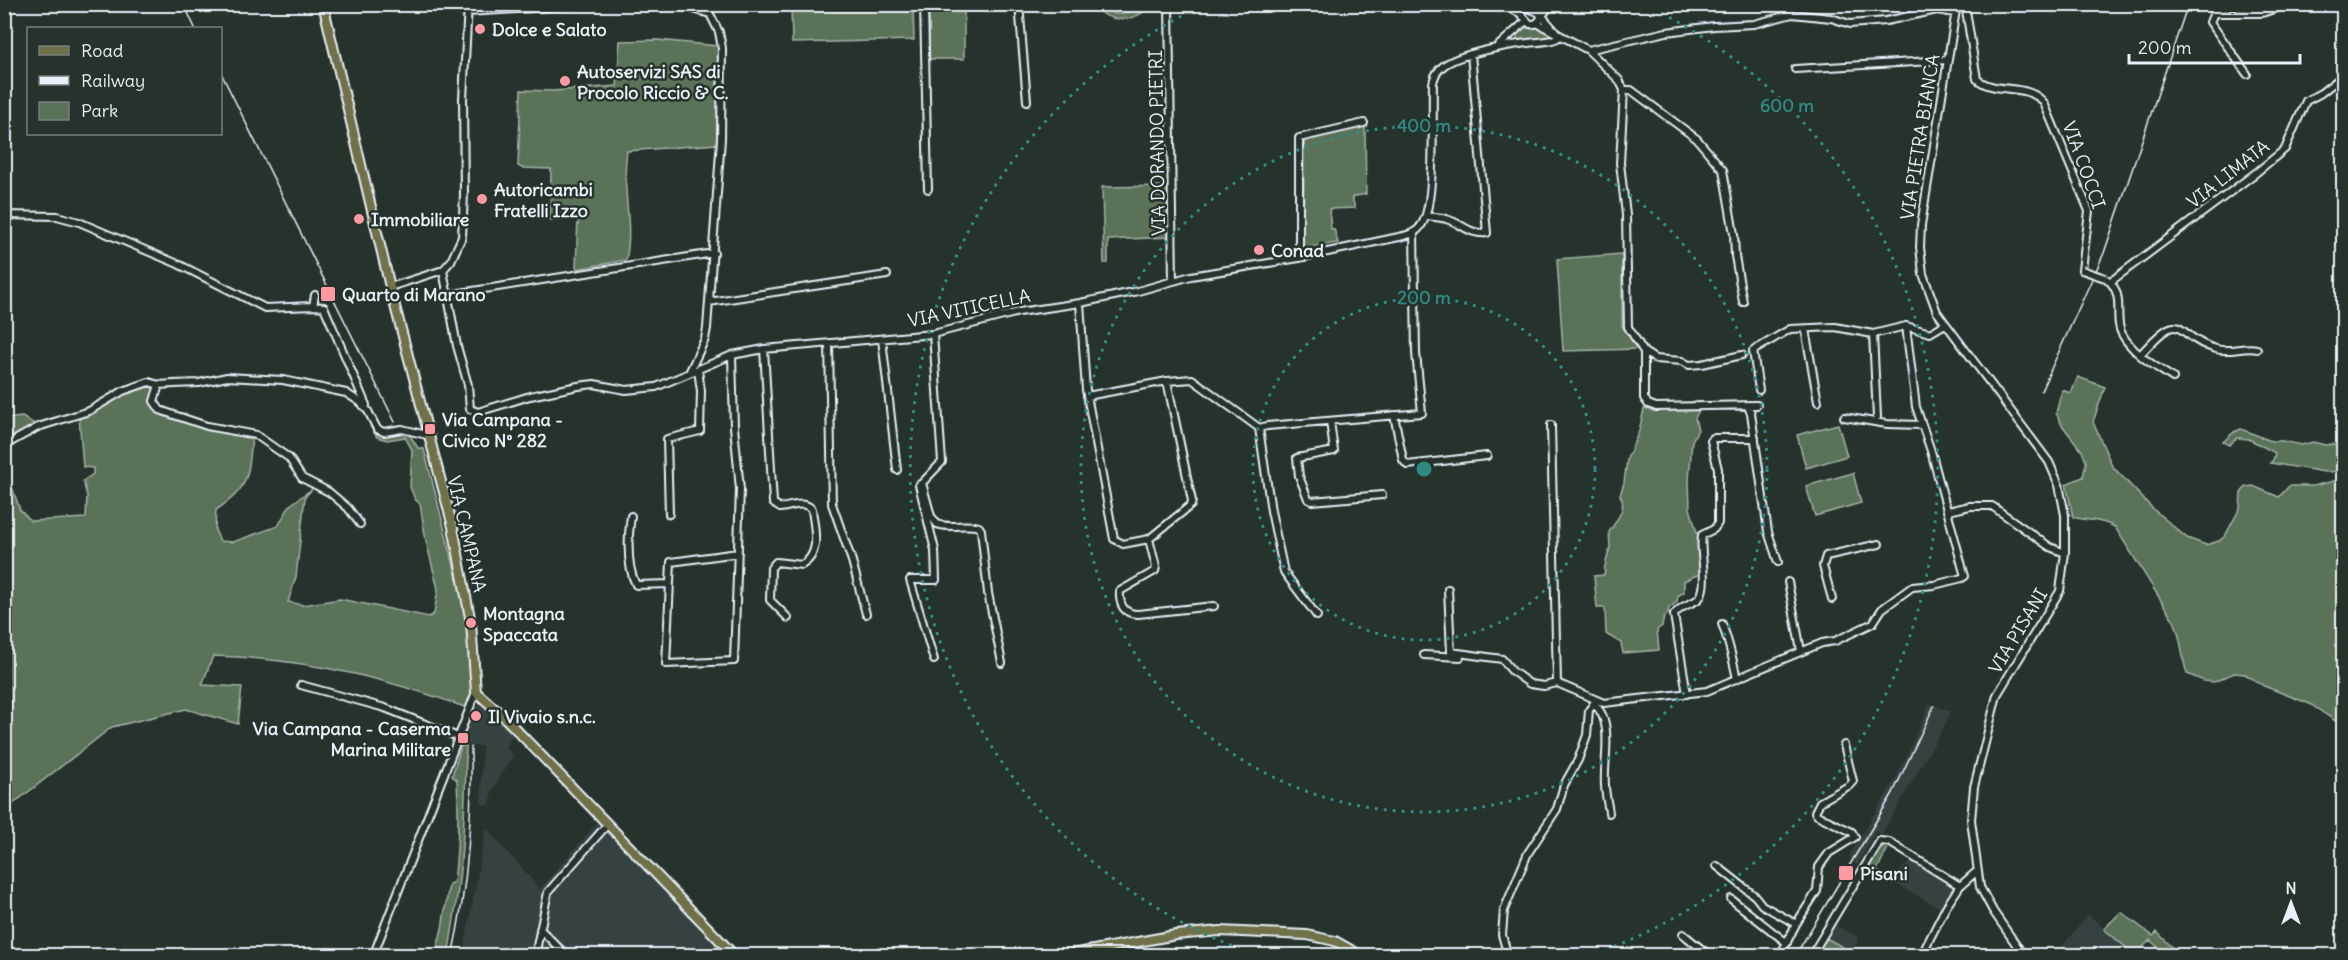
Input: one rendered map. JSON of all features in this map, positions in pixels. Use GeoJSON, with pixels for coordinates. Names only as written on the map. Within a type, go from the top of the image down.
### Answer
{"type":"FeatureCollection","features":[{"type":"Feature","properties":{"kind":"main road","name":"VIA CAMPANA"},"geometry":{"type":"LineString","coordinates":[[323,4],[390,287],[453,527],[471,623],[476,692]]}},
{"type":"Feature","properties":{"kind":"main road"},"geometry":{"type":"LineString","coordinates":[[476,692],[502,715],[735,956]]}},
{"type":"Feature","properties":{"kind":"main road"},"geometry":{"type":"LineString","coordinates":[[1061,956],[1176,935],[1220,931],[1307,935],[1335,941],[1362,956]]}},
{"type":"Feature","properties":{"kind":"street"},"geometry":{"type":"LineString","coordinates":[[390,287],[443,270],[458,248],[463,223],[463,110],[468,8],[599,4]]}},
{"type":"Feature","properties":{"kind":"street"},"geometry":{"type":"LineString","coordinates":[[677,4],[710,14],[719,32],[721,43],[721,140],[710,302],[705,339],[689,374]]}},
{"type":"Feature","properties":{"kind":"street"},"geometry":{"type":"LineString","coordinates":[[924,4],[928,189]]}},
{"type":"Feature","properties":{"kind":"street"},"geometry":{"type":"LineString","coordinates":[[1019,4],[1027,101]]}},
{"type":"Feature","properties":{"kind":"street","name":"VIA DORANDO PIETRI"},"geometry":{"type":"LineString","coordinates":[[1169,4],[1173,280]]}},
{"type":"Feature","properties":{"kind":"street"},"geometry":{"type":"LineString","coordinates":[[1523,7],[1548,8],[1558,4]]}},
{"type":"Feature","properties":{"kind":"street","name":"VIA PIETRA BIANCA"},"geometry":{"type":"LineString","coordinates":[[1923,274],[1920,247],[1921,225],[1957,4]]}},
{"type":"Feature","properties":{"kind":"street","name":"VIA COCCI"},"geometry":{"type":"LineString","coordinates":[[1965,4],[1977,79],[1984,84],[2034,94],[2044,103],[2089,211],[2082,270],[2107,280]]}},
{"type":"Feature","properties":{"kind":"street"},"geometry":{"type":"LineString","coordinates":[[2247,74],[2210,22],[2211,17],[2214,13],[2262,13],[2289,4]]}},
{"type":"Feature","properties":{"kind":"street"},"geometry":{"type":"LineString","coordinates":[[1506,6],[1520,13],[1526,21],[1537,23],[1588,50],[1619,80],[1624,90],[1620,163],[1626,214],[1628,327],[1644,352],[1655,359],[1689,365],[1742,355]]}},
{"type":"Feature","properties":{"kind":"street"},"geometry":{"type":"LineString","coordinates":[[1523,7],[1538,12],[1558,34]]}},
{"type":"Feature","properties":{"kind":"street"},"geometry":{"type":"LineString","coordinates":[[1537,23],[1548,8]]}},
{"type":"Feature","properties":{"kind":"street"},"geometry":{"type":"LineString","coordinates":[[1588,50],[1666,32],[1754,24],[1792,14],[1831,18],[1850,24],[1886,21],[1937,10],[1955,14]]}},
{"type":"Feature","properties":{"kind":"street"},"geometry":{"type":"LineString","coordinates":[[1494,49],[1526,21]]}},
{"type":"Feature","properties":{"kind":"street"},"geometry":{"type":"LineString","coordinates":[[1259,429],[1267,426],[1422,413],[1416,353],[1414,233],[1426,216],[1431,190],[1434,78],[1445,64],[1471,54],[1515,44],[1551,41],[1558,34]]}},
{"type":"Feature","properties":{"kind":"street"},"geometry":{"type":"LineString","coordinates":[[1512,35],[1515,44]]}},
{"type":"Feature","properties":{"kind":"street"},"geometry":{"type":"LineString","coordinates":[[1426,216],[1447,219],[1470,232],[1487,233],[1471,54]]}},
{"type":"Feature","properties":{"kind":"street"},"geometry":{"type":"LineString","coordinates":[[1795,69],[1948,60]]}},
{"type":"Feature","properties":{"kind":"street","name":"VIA LIMATA"},"geometry":{"type":"LineString","coordinates":[[2107,280],[2257,172],[2285,149],[2306,101],[2321,93],[2343,75]]}},
{"type":"Feature","properties":{"kind":"street"},"geometry":{"type":"LineString","coordinates":[[1624,90],[1631,90],[1697,139],[1723,170],[1743,302]]}},
{"type":"Feature","properties":{"kind":"street"},"geometry":{"type":"LineString","coordinates":[[1299,258],[1299,138],[1364,123]]}},
{"type":"Feature","properties":{"kind":"street"},"geometry":{"type":"LineString","coordinates":[[5,216],[57,216],[79,222],[178,264],[265,308],[324,307],[377,429],[384,432],[402,429],[427,435]]}},
{"type":"Feature","properties":{"kind":"street","name":"VIA VITICELLA"},"geometry":{"type":"LineString","coordinates":[[443,270],[457,346],[468,385],[468,404],[473,411],[578,386],[594,384],[626,390],[656,387],[732,355],[764,349],[933,333],[1001,316],[1138,291],[1173,280],[1299,258],[1414,233]]}},
{"type":"Feature","properties":{"kind":"street"},"geometry":{"type":"LineString","coordinates":[[447,295],[714,254]]}},
{"type":"Feature","properties":{"kind":"street","name":"VIA PISANI"},"geometry":{"type":"LineString","coordinates":[[1923,274],[1930,298],[1945,324],[2049,462],[2059,485],[2065,515],[2065,553],[2060,591],[1997,695],[1974,787],[1971,820],[1976,872],[1985,899],[2024,956]]}},
{"type":"Feature","properties":{"kind":"street"},"geometry":{"type":"LineString","coordinates":[[710,302],[887,275]]}},
{"type":"Feature","properties":{"kind":"street"},"geometry":{"type":"LineString","coordinates":[[2107,280],[2117,295],[2122,334],[2140,355],[2173,378]]}},
{"type":"Feature","properties":{"kind":"street"},"geometry":{"type":"LineString","coordinates":[[313,306],[315,296]]}},
{"type":"Feature","properties":{"kind":"street"},"geometry":{"type":"LineString","coordinates":[[1080,303],[1087,396],[1114,539],[1123,544],[1149,538],[1191,505],[1167,381]]}},
{"type":"Feature","properties":{"kind":"street"},"geometry":{"type":"LineString","coordinates":[[1759,390],[1753,351],[1790,329],[1835,327],[1873,334],[1906,326],[1930,333],[1945,324]]}},
{"type":"Feature","properties":{"kind":"street"},"geometry":{"type":"LineString","coordinates":[[1594,702],[1624,702],[1707,691],[1801,651],[1835,641],[1873,623],[1882,609],[1912,587],[1935,585],[1965,576],[1931,451],[1916,407],[1906,326]]}},
{"type":"Feature","properties":{"kind":"street"},"geometry":{"type":"LineString","coordinates":[[2140,355],[2166,329],[2175,326],[2205,346],[2220,350],[2257,349]]}},
{"type":"Feature","properties":{"kind":"street"},"geometry":{"type":"LineString","coordinates":[[1805,329],[1818,402]]}},
{"type":"Feature","properties":{"kind":"street"},"geometry":{"type":"LineString","coordinates":[[933,333],[942,462],[918,485],[935,550],[936,580],[910,580],[934,660]]}},
{"type":"Feature","properties":{"kind":"street"},"geometry":{"type":"LineString","coordinates":[[1873,334],[1877,417]]}},
{"type":"Feature","properties":{"kind":"street"},"geometry":{"type":"LineString","coordinates":[[882,339],[897,470]]}},
{"type":"Feature","properties":{"kind":"street"},"geometry":{"type":"LineString","coordinates":[[830,344],[832,504],[852,561],[866,614]]}},
{"type":"Feature","properties":{"kind":"street"},"geometry":{"type":"LineString","coordinates":[[764,349],[773,503],[780,508],[808,505],[812,509],[814,526],[815,550],[812,558],[802,565],[776,562],[771,568],[770,600],[788,618]]}},
{"type":"Feature","properties":{"kind":"street"},"geometry":{"type":"LineString","coordinates":[[1644,352],[1644,398],[1648,404],[1656,407],[1757,405]]}},
{"type":"Feature","properties":{"kind":"street"},"geometry":{"type":"LineString","coordinates":[[732,355],[734,427],[740,489],[738,554],[734,661],[666,664],[671,562],[738,554]]}},
{"type":"Feature","properties":{"kind":"street"},"geometry":{"type":"LineString","coordinates":[[669,514],[667,439],[700,431],[701,391],[698,370]]}},
{"type":"Feature","properties":{"kind":"street"},"geometry":{"type":"LineString","coordinates":[[4,446],[38,428],[89,411],[123,391],[149,382],[159,385],[199,383],[227,377],[283,380],[346,393],[360,402],[368,411]]}},
{"type":"Feature","properties":{"kind":"street"},"geometry":{"type":"LineString","coordinates":[[1087,396],[1167,381],[1192,379],[1259,429],[1271,511],[1284,572],[1317,616]]}},
{"type":"Feature","properties":{"kind":"street"},"geometry":{"type":"LineString","coordinates":[[159,385],[154,401],[160,410],[207,426],[256,435],[290,458],[302,478],[329,492],[348,508],[360,524]]}},
{"type":"Feature","properties":{"kind":"street"},"geometry":{"type":"LineString","coordinates":[[1747,405],[1751,413],[1768,532],[1778,562]]}},
{"type":"Feature","properties":{"kind":"street"},"geometry":{"type":"LineString","coordinates":[[1394,416],[1403,460],[1407,465],[1487,456]]}},
{"type":"Feature","properties":{"kind":"street"},"geometry":{"type":"LineString","coordinates":[[1844,417],[1887,424],[1922,425]]}},
{"type":"Feature","properties":{"kind":"street"},"geometry":{"type":"LineString","coordinates":[[1330,421],[1334,451],[1297,458],[1299,476],[1308,500],[1382,495]]}},
{"type":"Feature","properties":{"kind":"street"},"geometry":{"type":"LineString","coordinates":[[1551,425],[1557,683]]}},
{"type":"Feature","properties":{"kind":"street"},"geometry":{"type":"LineString","coordinates":[[1687,694],[1674,615],[1684,604],[1698,600],[1701,596],[1704,578],[1701,563],[1702,535],[1714,529],[1718,522],[1718,469],[1711,441],[1713,438],[1755,438]]}},
{"type":"Feature","properties":{"kind":"street"},"geometry":{"type":"LineString","coordinates":[[922,483],[932,516],[937,524],[947,527],[973,526],[981,530],[988,593],[1002,663]]}},
{"type":"Feature","properties":{"kind":"street"},"geometry":{"type":"LineString","coordinates":[[1948,511],[1970,506],[1992,506],[2050,547],[2065,553]]}},
{"type":"Feature","properties":{"kind":"street"},"geometry":{"type":"LineString","coordinates":[[631,516],[628,535],[631,575],[636,585],[670,584]]}},
{"type":"Feature","properties":{"kind":"street"},"geometry":{"type":"LineString","coordinates":[[1149,538],[1155,571],[1120,591],[1124,610],[1129,614],[1138,614],[1214,606]]}},
{"type":"Feature","properties":{"kind":"street"},"geometry":{"type":"LineString","coordinates":[[1832,599],[1822,566],[1826,556],[1879,544]]}},
{"type":"Feature","properties":{"kind":"street"},"geometry":{"type":"LineString","coordinates":[[1788,582],[1801,651]]}},
{"type":"Feature","properties":{"kind":"street"},"geometry":{"type":"LineString","coordinates":[[1448,589],[1451,652],[1502,659],[1512,671],[1530,684],[1544,686],[1557,683],[1588,695],[1599,707],[1605,720],[1604,784],[1609,813]]}},
{"type":"Feature","properties":{"kind":"street"},"geometry":{"type":"LineString","coordinates":[[1722,624],[1737,679]]}},
{"type":"Feature","properties":{"kind":"street"},"geometry":{"type":"LineString","coordinates":[[1424,655],[1472,658],[1508,665]]}},
{"type":"Feature","properties":{"kind":"street"},"geometry":{"type":"LineString","coordinates":[[301,685],[385,708],[458,737]]}},
{"type":"Feature","properties":{"kind":"street","name":"VIA CAMPANA"},"geometry":{"type":"LineString","coordinates":[[373,956],[476,692]]}},
{"type":"Feature","properties":{"kind":"street"},"geometry":{"type":"LineString","coordinates":[[1508,956],[1502,935],[1504,910],[1528,853],[1557,809],[1564,785],[1578,760],[1584,743],[1588,715],[1594,702]]}},
{"type":"Feature","properties":{"kind":"street"},"geometry":{"type":"LineString","coordinates":[[1780,956],[1817,891],[1819,867],[1829,853],[1855,837],[1852,832],[1816,815],[1815,812],[1820,802],[1853,781],[1844,745]]}},
{"type":"Feature","properties":{"kind":"street"},"geometry":{"type":"LineString","coordinates":[[535,956],[548,892],[607,825]]}},
{"type":"Feature","properties":{"kind":"street"},"geometry":{"type":"LineString","coordinates":[[1811,956],[1880,841],[1887,841],[1905,851],[1960,886]]}},
{"type":"Feature","properties":{"kind":"street"},"geometry":{"type":"LineString","coordinates":[[1718,866],[1755,896],[1762,905],[1797,924]]}},
{"type":"Feature","properties":{"kind":"street"},"geometry":{"type":"LineString","coordinates":[[1921,956],[1946,907],[1960,886],[1976,872]]}},
{"type":"Feature","properties":{"kind":"street"},"geometry":{"type":"LineString","coordinates":[[1731,899],[1787,942]]}},
{"type":"Feature","properties":{"kind":"street"},"geometry":{"type":"LineString","coordinates":[[540,928],[567,956]]}},
{"type":"Feature","properties":{"kind":"street"},"geometry":{"type":"LineString","coordinates":[[1683,934],[1710,956]]}},
{"type":"Feature","properties":{"kind":"shaded area"},"geometry":{"type":"Polygon","coordinates":[[[1930,704],[1950,711],[1947,721],[1882,834],[1876,831],[1857,866],[1849,856],[1898,775],[1930,704]]]}},
{"type":"Feature","properties":{"kind":"shaded area"},"geometry":{"type":"Polygon","coordinates":[[[476,707],[486,707],[513,733],[506,747],[513,756],[492,790],[490,805],[481,804],[482,746],[461,746],[476,707]]]}},
{"type":"Feature","properties":{"kind":"shaded area"},"geometry":{"type":"Polygon","coordinates":[[[597,823],[731,955],[463,956],[486,828],[540,889],[597,823]]]}},
{"type":"Feature","properties":{"kind":"shaded area"},"geometry":{"type":"Polygon","coordinates":[[[1917,859],[1958,886],[1944,910],[1892,882],[1904,866],[1917,859]]]}},
{"type":"Feature","properties":{"kind":"shaded area"},"geometry":{"type":"Polygon","coordinates":[[[2088,915],[2092,918],[2135,955],[2054,956],[2088,915]]]}},
{"type":"Feature","properties":{"kind":"shaded area"},"geometry":{"type":"Polygon","coordinates":[[[1832,923],[1859,938],[1852,952],[1824,937],[1832,923]]]}},
{"type":"Feature","properties":{"kind":"green space"},"geometry":{"type":"Polygon","coordinates":[[[791,5],[913,5],[914,40],[792,43],[791,5]]]}},
{"type":"Feature","properties":{"kind":"green space"},"geometry":{"type":"Polygon","coordinates":[[[1091,5],[1116,14],[1152,5],[1137,16],[1122,19],[1106,16],[1091,5]]]}},
{"type":"Feature","properties":{"kind":"green space"},"geometry":{"type":"Polygon","coordinates":[[[929,11],[964,11],[964,59],[929,59],[929,11]]]}},
{"type":"Feature","properties":{"kind":"green space"},"geometry":{"type":"Polygon","coordinates":[[[1524,27],[1531,29],[1539,27],[1551,37],[1518,41],[1516,34],[1524,27]]]}},
{"type":"Feature","properties":{"kind":"green space"},"geometry":{"type":"Polygon","coordinates":[[[658,40],[718,46],[717,144],[627,151],[625,179],[629,233],[626,260],[577,269],[578,217],[550,220],[551,169],[518,166],[521,90],[553,91],[617,86],[620,41],[658,40]]]}},
{"type":"Feature","properties":{"kind":"green space"},"geometry":{"type":"Polygon","coordinates":[[[1365,126],[1366,194],[1352,197],[1355,208],[1329,209],[1331,229],[1334,229],[1338,243],[1303,248],[1304,139],[1365,126]]]}},
{"type":"Feature","properties":{"kind":"green space"},"geometry":{"type":"Polygon","coordinates":[[[1169,186],[1170,237],[1108,240],[1108,263],[1104,263],[1102,187],[1169,186]]]}},
{"type":"Feature","properties":{"kind":"green space"},"geometry":{"type":"Polygon","coordinates":[[[1622,254],[1622,326],[1639,349],[1563,351],[1557,259],[1622,254]]]}},
{"type":"Feature","properties":{"kind":"green space"},"geometry":{"type":"Polygon","coordinates":[[[2078,377],[2105,387],[2093,422],[2112,466],[2153,509],[2187,538],[2206,545],[2219,541],[2225,536],[2240,508],[2241,493],[2246,487],[2253,486],[2279,497],[2289,486],[2313,486],[2343,479],[2343,726],[2310,704],[2264,686],[2245,674],[2234,673],[2214,682],[2204,681],[2187,674],[2174,621],[2115,527],[2104,522],[2073,517],[2066,484],[2083,477],[2086,462],[2082,451],[2062,425],[2056,413],[2062,390],[2071,393],[2078,377]]]}},
{"type":"Feature","properties":{"kind":"green space"},"geometry":{"type":"Polygon","coordinates":[[[148,384],[156,385],[152,401],[165,412],[252,438],[248,472],[241,488],[216,510],[215,530],[220,541],[233,542],[278,526],[290,505],[312,489],[305,497],[296,577],[288,602],[303,605],[340,599],[429,617],[434,614],[438,589],[420,504],[410,487],[412,450],[405,437],[387,440],[377,437],[370,426],[383,434],[408,432],[418,448],[424,449],[464,605],[473,665],[473,691],[467,708],[405,687],[342,671],[278,661],[213,656],[202,685],[242,687],[238,724],[186,709],[112,727],[5,810],[4,464],[20,510],[31,521],[86,518],[87,496],[83,481],[93,474],[93,468],[83,467],[79,416],[148,384]]]}},
{"type":"Feature","properties":{"kind":"green space"},"geometry":{"type":"Polygon","coordinates":[[[1644,409],[1699,410],[1695,418],[1698,430],[1692,441],[1689,480],[1690,508],[1698,536],[1699,574],[1684,581],[1684,592],[1669,608],[1662,626],[1657,630],[1659,650],[1623,653],[1621,643],[1606,634],[1605,608],[1597,608],[1594,576],[1604,575],[1610,547],[1609,532],[1622,510],[1620,495],[1627,459],[1639,431],[1644,409]]]}},
{"type":"Feature","properties":{"kind":"green space"},"geometry":{"type":"Polygon","coordinates":[[[22,417],[35,424],[5,443],[5,419],[22,417]]]}},
{"type":"Feature","properties":{"kind":"green space"},"geometry":{"type":"Polygon","coordinates":[[[1838,424],[1847,456],[1806,468],[1797,435],[1838,424]]]}},
{"type":"Feature","properties":{"kind":"green space"},"geometry":{"type":"Polygon","coordinates":[[[2241,429],[2271,441],[2302,445],[2313,442],[2343,446],[2343,471],[2325,472],[2270,463],[2275,453],[2249,439],[2237,438],[2229,445],[2223,442],[2241,429]]]}},
{"type":"Feature","properties":{"kind":"green space"},"geometry":{"type":"Polygon","coordinates":[[[1853,473],[1861,503],[1815,516],[1806,486],[1853,473]]]}},
{"type":"Feature","properties":{"kind":"green space"},"geometry":{"type":"Polygon","coordinates":[[[461,746],[466,746],[465,799],[456,903],[448,955],[435,955],[442,929],[449,884],[454,882],[458,806],[457,780],[452,776],[461,746]]]}},
{"type":"Feature","properties":{"kind":"green space"},"geometry":{"type":"Polygon","coordinates":[[[1879,843],[1890,844],[1877,870],[1880,873],[1878,876],[1865,869],[1879,843]]]}},
{"type":"Feature","properties":{"kind":"green space"},"geometry":{"type":"Polygon","coordinates":[[[2121,912],[2153,936],[2157,932],[2178,953],[2166,955],[2150,940],[2135,955],[2104,929],[2121,912]]]}},
{"type":"Feature","properties":{"kind":"green space"},"geometry":{"type":"Polygon","coordinates":[[[1826,938],[1852,952],[1851,955],[1816,955],[1826,938]]]}},
{"type":"Feature","properties":{"kind":"railway"},"geometry":{"type":"LineString","coordinates":[[184,4],[195,27]]}},
{"type":"Feature","properties":{"kind":"railway"},"geometry":{"type":"LineString","coordinates":[[2041,391],[2104,253],[2188,4]]}},
{"type":"Feature","properties":{"kind":"railway"},"geometry":{"type":"LineString","coordinates":[[222,75],[395,422]]}},
{"type":"Feature","properties":{"kind":"railway"},"geometry":{"type":"LineString","coordinates":[[1795,956],[1893,793],[1934,706]]}},
{"type":"Feature","properties":{"kind":"railway"},"geometry":{"type":"LineString","coordinates":[[452,956],[462,904],[468,852],[471,747]]}},
{"type":"Feature","properties":{"kind":"place","name":"Dolce e Salato"},"geometry":{"type":"Point","coordinates":[480,29]}},
{"type":"Feature","properties":{"kind":"place","name":"Autoservizi SAS di Procolo Riccio & C."},"geometry":{"type":"Point","coordinates":[565,81]}},
{"type":"Feature","properties":{"kind":"place","name":"Autoricambi Fratelli Izzo"},"geometry":{"type":"Point","coordinates":[482,199]}},
{"type":"Feature","properties":{"kind":"place","name":"Immobiliare"},"geometry":{"type":"Point","coordinates":[359,219]}},
{"type":"Feature","properties":{"kind":"place","name":"Conad"},"geometry":{"type":"Point","coordinates":[1259,250]}},
{"type":"Feature","properties":{"kind":"place","name":"Quarto di Marano"},"geometry":{"type":"Point","coordinates":[328,294]}},
{"type":"Feature","properties":{"kind":"place","name":"Via Campana - Civico N° 282"},"geometry":{"type":"Point","coordinates":[430,429]}},
{"type":"Feature","properties":{"kind":"place","name":"Montagna Spaccata"},"geometry":{"type":"Point","coordinates":[471,623]}},
{"type":"Feature","properties":{"kind":"place","name":"Il Vivaio s.n.c."},"geometry":{"type":"Point","coordinates":[476,716]}},
{"type":"Feature","properties":{"kind":"place","name":"Via Campana - Caserma Marina Militare"},"geometry":{"type":"Point","coordinates":[463,738]}},
{"type":"Feature","properties":{"kind":"place","name":"Pisani"},"geometry":{"type":"Point","coordinates":[1846,873]}}]}
